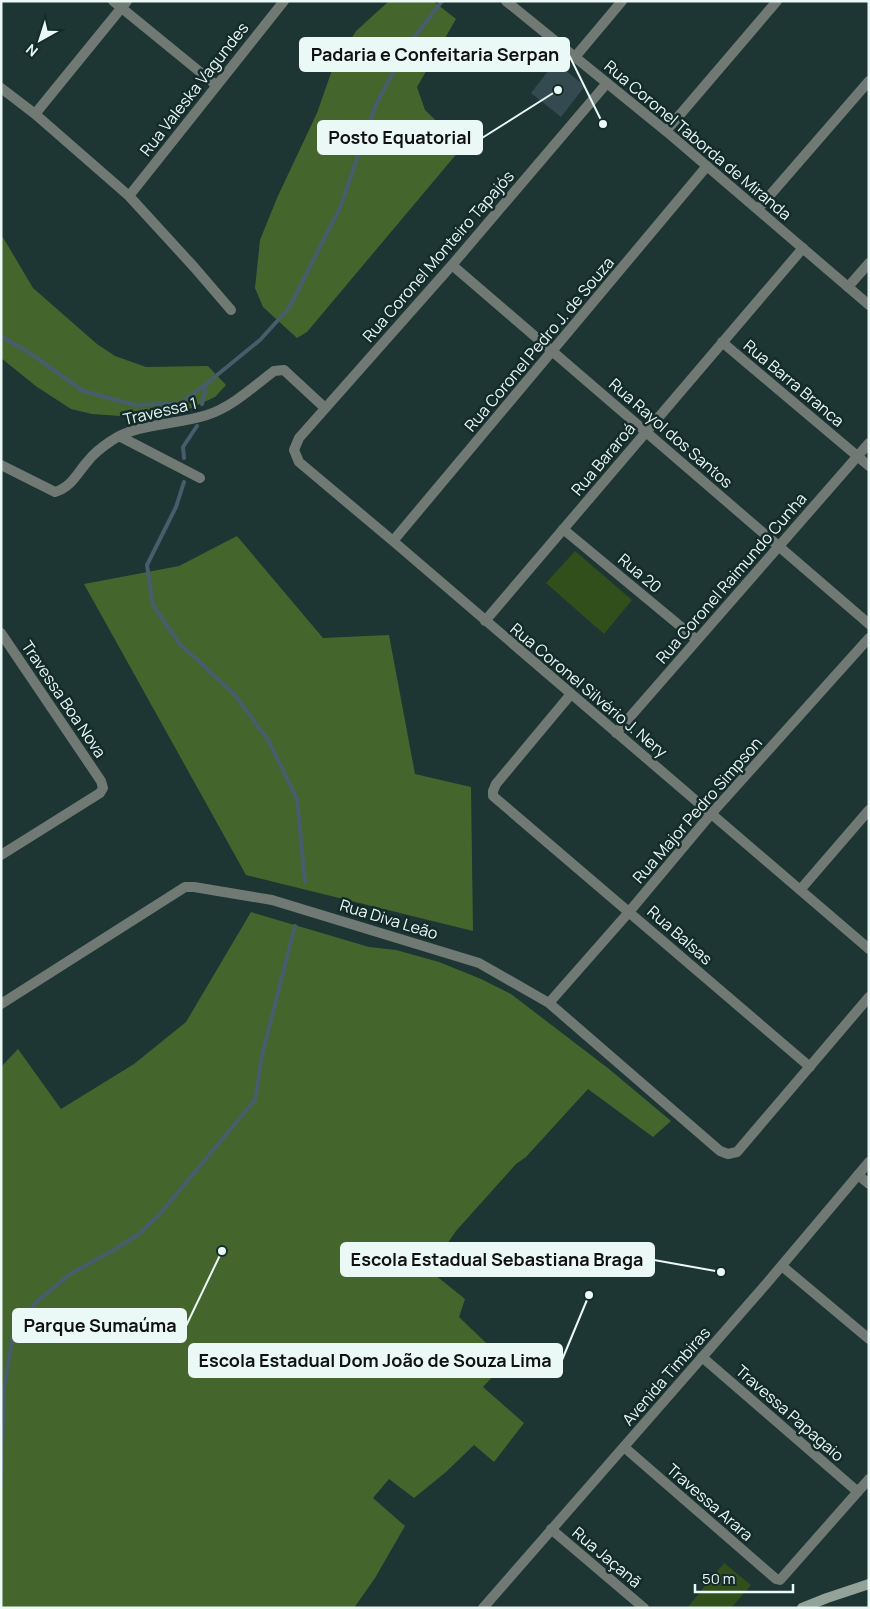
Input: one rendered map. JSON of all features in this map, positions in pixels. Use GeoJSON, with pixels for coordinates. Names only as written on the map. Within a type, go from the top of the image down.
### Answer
{"type":"FeatureCollection","features":[{"type":"Feature","properties":{"kind":"main road"},"geometry":{"type":"LineString","coordinates":[[802,1608],[869,1584]]}},
{"type":"Feature","properties":{"kind":"street","name":"Rua Valeska Vagundes"},"geometry":{"type":"LineString","coordinates":[[129,196],[284,1]]}},
{"type":"Feature","properties":{"kind":"street","name":"Rua Coronel Taborda de Miranda"},"geometry":{"type":"LineString","coordinates":[[506,1],[666,131],[869,305]]}},
{"type":"Feature","properties":{"kind":"street"},"geometry":{"type":"LineString","coordinates":[[575,57],[622,1]]}},
{"type":"Feature","properties":{"kind":"street"},"geometry":{"type":"LineString","coordinates":[[666,131],[777,1]]}},
{"type":"Feature","properties":{"kind":"street"},"geometry":{"type":"LineString","coordinates":[[35,114],[120,4],[216,85]]}},
{"type":"Feature","properties":{"kind":"street"},"geometry":{"type":"LineString","coordinates":[[758,210],[869,81]]}},
{"type":"Feature","properties":{"kind":"street","name":"Rua Coronel Monteiro Tapajós"},"geometry":{"type":"LineString","coordinates":[[294,450],[299,438],[452,265],[607,83]]}},
{"type":"Feature","properties":{"kind":"street"},"geometry":{"type":"LineString","coordinates":[[1,88],[35,114],[129,196],[231,310]]}},
{"type":"Feature","properties":{"kind":"street","name":"Rua Coronel Pedro J. de Souza"},"geometry":{"type":"LineString","coordinates":[[393,541],[707,166]]}},
{"type":"Feature","properties":{"kind":"street","name":"Rua Bararoá"},"geometry":{"type":"LineString","coordinates":[[485,621],[803,248]]}},
{"type":"Feature","properties":{"kind":"street"},"geometry":{"type":"LineString","coordinates":[[848,287],[869,263]]}},
{"type":"Feature","properties":{"kind":"street","name":"Rua Rayol dos Santos"},"geometry":{"type":"LineString","coordinates":[[452,265],[869,624]]}},
{"type":"Feature","properties":{"kind":"street","name":"Rua Barra Branca"},"geometry":{"type":"LineString","coordinates":[[722,342],[869,466]]}},
{"type":"Feature","properties":{"kind":"street","name":"Travessa 1"},"geometry":{"type":"LineString","coordinates":[[1,465],[55,492],[62,490],[74,480],[87,461],[119,436],[206,416],[222,409],[274,371],[280,369],[284,370],[326,408]]}},
{"type":"Feature","properties":{"kind":"street"},"geometry":{"type":"LineString","coordinates":[[119,436],[200,478]]}},
{"type":"Feature","properties":{"kind":"street","name":"Rua Coronel Raimundo Cunha"},"geometry":{"type":"LineString","coordinates":[[616,733],[869,443]]}},
{"type":"Feature","properties":{"kind":"street","name":"Rua Coronel Silvério J. Nery"},"geometry":{"type":"LineString","coordinates":[[294,450],[298,462],[393,541],[869,949]]}},
{"type":"Feature","properties":{"kind":"street","name":"Rua 20"},"geometry":{"type":"LineString","coordinates":[[564,529],[697,640]]}},
{"type":"Feature","properties":{"kind":"street","name":"Travessa Boa Nova"},"geometry":{"type":"LineString","coordinates":[[1,633],[101,781],[103,788],[100,793],[1,855]]}},
{"type":"Feature","properties":{"kind":"street","name":"Rua Major Pedro Simpson"},"geometry":{"type":"LineString","coordinates":[[549,1003],[629,912],[711,814],[869,638]]}},
{"type":"Feature","properties":{"kind":"street","name":"Rua Balsas"},"geometry":{"type":"LineString","coordinates":[[571,694],[496,784],[493,796],[810,1067]]}},
{"type":"Feature","properties":{"kind":"street"},"geometry":{"type":"LineString","coordinates":[[800,890],[869,810]]}},
{"type":"Feature","properties":{"kind":"street","name":"Rua Diva Leão"},"geometry":{"type":"LineString","coordinates":[[1,1004],[185,888],[194,887],[272,900],[479,963],[549,1003],[720,1151],[728,1154],[737,1152],[810,1067]]}},
{"type":"Feature","properties":{"kind":"street"},"geometry":{"type":"LineString","coordinates":[[810,1067],[869,997]]}},
{"type":"Feature","properties":{"kind":"street","name":"Avenida Timbiras"},"geometry":{"type":"LineString","coordinates":[[483,1608],[782,1266],[869,1162]]}},
{"type":"Feature","properties":{"kind":"street"},"geometry":{"type":"LineString","coordinates":[[858,1175],[869,1184]]}},
{"type":"Feature","properties":{"kind":"street"},"geometry":{"type":"LineString","coordinates":[[782,1266],[869,1339]]}},
{"type":"Feature","properties":{"kind":"street","name":"Travessa Papagaio"},"geometry":{"type":"LineString","coordinates":[[702,1357],[858,1492]]}},
{"type":"Feature","properties":{"kind":"street","name":"Travessa Arara"},"geometry":{"type":"LineString","coordinates":[[624,1446],[776,1579],[780,1580],[858,1492]]}},
{"type":"Feature","properties":{"kind":"street"},"geometry":{"type":"LineString","coordinates":[[858,1492],[869,1479]]}},
{"type":"Feature","properties":{"kind":"street","name":"Rua Jaçanã"},"geometry":{"type":"LineString","coordinates":[[551,1529],[644,1608]]}},
{"type":"Feature","properties":{"kind":"green space"},"geometry":{"type":"Polygon","coordinates":[[[389,1],[433,1],[456,19],[417,87],[425,110],[456,140],[459,151],[307,332],[297,338],[263,307],[255,288],[260,240],[277,198],[317,113],[332,70],[356,31],[389,1]]]}},
{"type":"Feature","properties":{"kind":"green space"},"geometry":{"type":"Polygon","coordinates":[[[1,234],[33,288],[97,344],[115,356],[146,367],[208,366],[226,385],[215,397],[176,415],[135,417],[92,414],[71,409],[37,387],[1,358],[1,234]]]}},
{"type":"Feature","properties":{"kind":"green space"},"geometry":{"type":"Polygon","coordinates":[[[237,536],[323,638],[389,635],[415,774],[471,787],[473,931],[246,875],[84,584],[179,566],[237,536]]]}},
{"type":"Feature","properties":{"kind":"green space"},"geometry":{"type":"Polygon","coordinates":[[[575,551],[632,600],[604,634],[546,583],[575,551]]]}},
{"type":"Feature","properties":{"kind":"green space"},"geometry":{"type":"Polygon","coordinates":[[[251,912],[369,947],[396,950],[439,962],[481,979],[511,994],[609,1069],[671,1121],[653,1137],[588,1089],[526,1157],[516,1164],[456,1231],[429,1270],[465,1299],[459,1317],[506,1362],[483,1387],[524,1423],[494,1462],[474,1445],[446,1472],[414,1498],[389,1479],[373,1498],[405,1526],[375,1578],[354,1608],[1,1608],[1,1067],[18,1049],[61,1109],[134,1064],[186,1022],[251,912]]]}},
{"type":"Feature","properties":{"kind":"green space"},"geometry":{"type":"Polygon","coordinates":[[[724,1563],[751,1585],[731,1608],[687,1608],[724,1563]]]}},
{"type":"Feature","properties":{"kind":"building"},"geometry":{"type":"Polygon","coordinates":[[[555,62],[585,86],[561,117],[531,93],[555,62]]]}},
{"type":"Feature","properties":{"kind":"waterway"},"geometry":{"type":"LineString","coordinates":[[1,336],[31,354],[83,391],[135,405],[180,403],[206,384],[260,340],[289,308],[340,208],[376,104],[409,44],[442,1]]}},
{"type":"Feature","properties":{"kind":"waterway"},"geometry":{"type":"LineString","coordinates":[[202,404],[206,384]]}},
{"type":"Feature","properties":{"kind":"waterway"},"geometry":{"type":"LineString","coordinates":[[184,458],[183,447],[197,426]]}},
{"type":"Feature","properties":{"kind":"waterway"},"geometry":{"type":"LineString","coordinates":[[184,482],[176,507],[147,565],[153,605],[179,643],[235,695],[268,740],[297,799],[305,882]]}},
{"type":"Feature","properties":{"kind":"waterway"},"geometry":{"type":"LineString","coordinates":[[1,1485],[4,1387],[12,1340],[34,1304],[70,1274],[114,1250],[140,1233],[159,1215],[255,1100],[262,1055],[295,926]]}},
{"type":"Feature","properties":{"kind":"place","name":"Posto Equatorial"},"geometry":{"type":"Point","coordinates":[558,90]}},
{"type":"Feature","properties":{"kind":"place","name":"Padaria e Confeitaria Serpan"},"geometry":{"type":"Point","coordinates":[603,124]}},
{"type":"Feature","properties":{"kind":"place","name":"Parque Sumaúma"},"geometry":{"type":"Point","coordinates":[222,1251]}},
{"type":"Feature","properties":{"kind":"place","name":"Escola Estadual Sebastiana Braga"},"geometry":{"type":"Point","coordinates":[721,1272]}},
{"type":"Feature","properties":{"kind":"place","name":"Escola Estadual Dom João de Souza Lima"},"geometry":{"type":"Point","coordinates":[589,1295]}}]}
